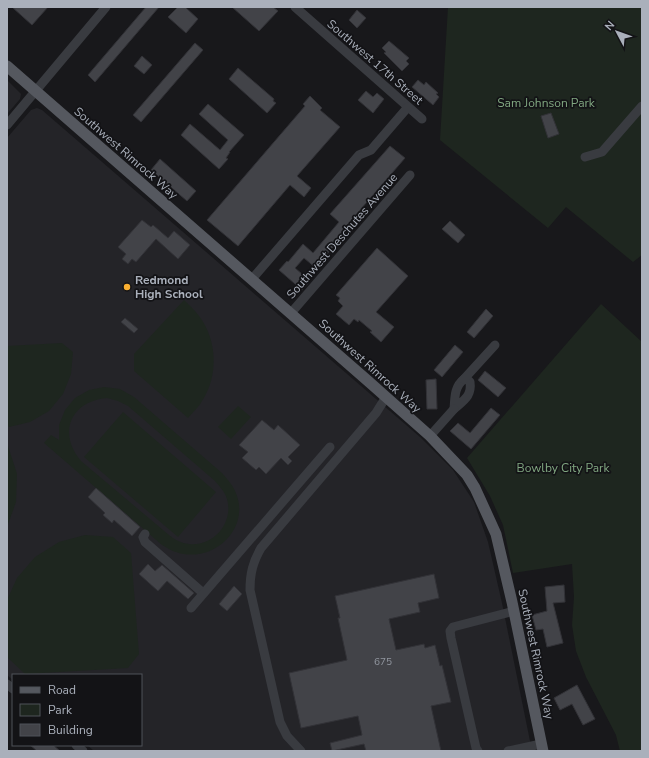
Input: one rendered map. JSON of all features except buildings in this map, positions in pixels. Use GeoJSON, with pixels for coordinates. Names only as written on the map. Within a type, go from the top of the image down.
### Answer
{"type":"FeatureCollection","features":[{"type":"Feature","properties":{"kind":"main road","name":"Southwest Rimrock Way"},"geometry":{"type":"LineString","coordinates":[[7,66],[430,436],[467,475],[475,488],[496,534],[514,611],[542,748]]}},
{"type":"Feature","properties":{"kind":"street"},"geometry":{"type":"LineString","coordinates":[[7,125],[106,7]]}},
{"type":"Feature","properties":{"kind":"street","name":"Southwest 17th Street"},"geometry":{"type":"LineString","coordinates":[[295,7],[422,119]]}},
{"type":"Feature","properties":{"kind":"street"},"geometry":{"type":"LineString","coordinates":[[585,157],[602,152],[642,106]]}},
{"type":"Feature","properties":{"kind":"street"},"geometry":{"type":"LineString","coordinates":[[252,279],[360,156],[371,150],[408,107]]}},
{"type":"Feature","properties":{"kind":"street","name":"Southwest Deschutes Avenue"},"geometry":{"type":"LineString","coordinates":[[291,313],[410,175]]}},
{"type":"Feature","properties":{"kind":"street"},"geometry":{"type":"LineString","coordinates":[[430,436],[454,409],[456,388],[459,383],[495,345]]}},
{"type":"Feature","properties":{"kind":"street"},"geometry":{"type":"LineString","coordinates":[[301,751],[287,736],[280,722],[250,590],[250,575],[253,561],[261,548],[376,413],[386,397]]}},
{"type":"Feature","properties":{"kind":"street"},"geometry":{"type":"LineString","coordinates":[[191,608],[330,447]]}},
{"type":"Feature","properties":{"kind":"street"},"geometry":{"type":"LineString","coordinates":[[145,534],[143,537],[145,542],[203,593]]}},
{"type":"Feature","properties":{"kind":"street"},"geometry":{"type":"LineString","coordinates":[[478,751],[476,748],[450,631],[453,627],[514,611]]}},
{"type":"Feature","properties":{"kind":"street"},"geometry":{"type":"LineString","coordinates":[[508,751],[542,748]]}},
{"type":"Feature","properties":{"kind":"shaded area"},"geometry":{"type":"Polygon","coordinates":[[[7,80],[21,94],[20,99],[7,114],[7,80]]]}},
{"type":"Feature","properties":{"kind":"shaded area","name":"Redmond High School"},"geometry":{"type":"Polygon","coordinates":[[[37,108],[42,110],[420,437],[453,470],[474,502],[488,542],[532,751],[94,751],[88,746],[142,746],[142,674],[12,674],[12,679],[7,675],[7,138],[31,110],[37,108]]]}},
{"type":"Feature","properties":{"kind":"green space","name":"Sam Johnson Park"},"geometry":{"type":"Polygon","coordinates":[[[448,7],[642,7],[642,255],[633,262],[566,207],[548,228],[440,140],[448,7]]]}},
{"type":"Feature","properties":{"kind":"green space"},"geometry":{"type":"Polygon","coordinates":[[[184,300],[196,312],[205,325],[212,346],[214,358],[211,380],[207,391],[199,405],[188,418],[134,371],[134,354],[184,300]]]}},
{"type":"Feature","properties":{"kind":"green space","name":"Bowlby City Park"},"geometry":{"type":"Polygon","coordinates":[[[601,304],[642,342],[642,751],[620,751],[616,735],[586,677],[576,651],[572,625],[574,597],[572,564],[513,573],[503,525],[490,496],[467,458],[601,304]]]}},
{"type":"Feature","properties":{"kind":"green space"},"geometry":{"type":"Polygon","coordinates":[[[62,343],[73,352],[71,374],[63,394],[49,411],[30,422],[9,427],[7,425],[7,346],[62,343]]]}},
{"type":"Feature","properties":{"kind":"green space"},"geometry":{"type":"Polygon","coordinates":[[[104,387],[120,389],[134,397],[222,473],[231,483],[237,496],[239,509],[237,522],[232,533],[224,542],[213,549],[202,553],[189,555],[170,550],[162,545],[44,443],[51,435],[59,440],[59,425],[65,410],[75,398],[89,390],[104,387]],[[107,398],[95,400],[84,405],[77,412],[72,420],[69,430],[70,440],[74,450],[81,461],[176,540],[186,544],[206,542],[220,532],[224,525],[228,508],[225,494],[215,481],[128,406],[107,398]]]}},
{"type":"Feature","properties":{"kind":"green space"},"geometry":{"type":"Polygon","coordinates":[[[238,406],[251,417],[231,439],[218,427],[238,406]]]}},
{"type":"Feature","properties":{"kind":"green space"},"geometry":{"type":"Polygon","coordinates":[[[123,412],[216,492],[178,537],[84,457],[123,412]]]}},
{"type":"Feature","properties":{"kind":"green space"},"geometry":{"type":"Polygon","coordinates":[[[8,446],[17,474],[16,502],[7,527],[7,447],[8,446]]]}},
{"type":"Feature","properties":{"kind":"green space"},"geometry":{"type":"Polygon","coordinates":[[[85,535],[113,537],[131,553],[139,654],[128,668],[25,674],[8,658],[7,600],[17,578],[35,557],[59,542],[85,535]]]}},
{"type":"Feature","properties":{"kind":"place","name":"Redmond High School"},"geometry":{"type":"Point","coordinates":[127,287]}}]}
